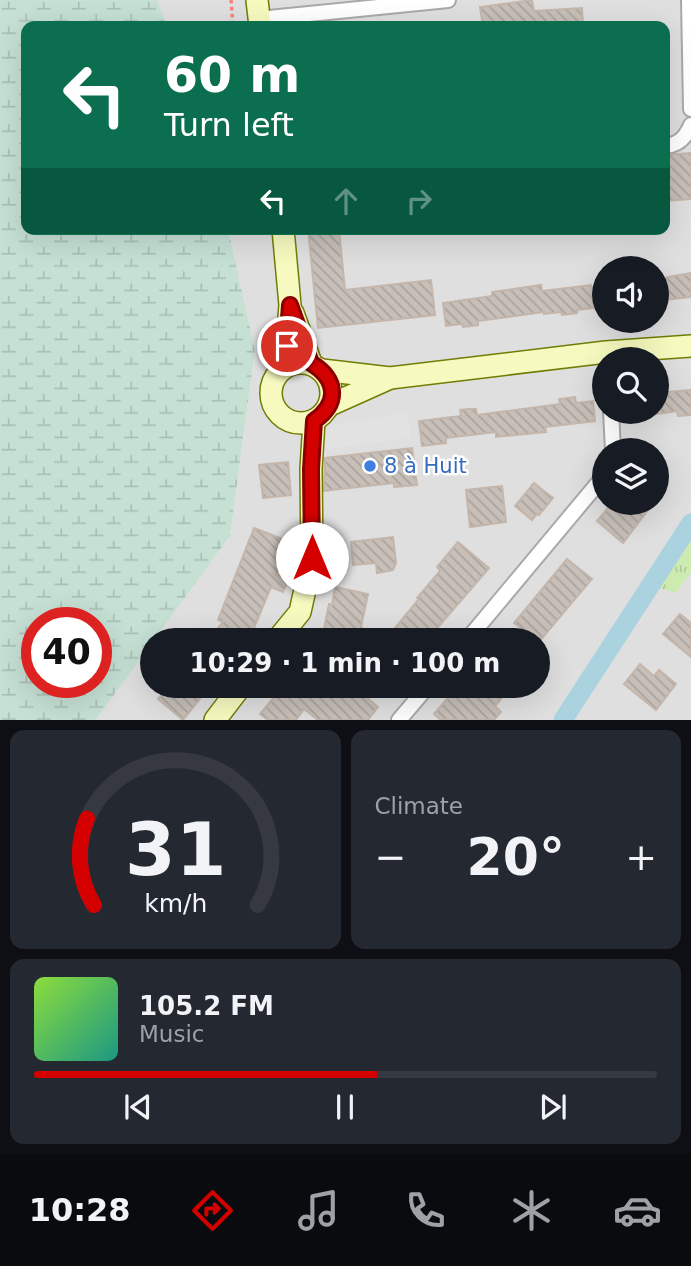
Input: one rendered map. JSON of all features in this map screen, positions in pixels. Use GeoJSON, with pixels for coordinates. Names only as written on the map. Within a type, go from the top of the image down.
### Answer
{"type":"FeatureCollection","features":[{"type":"Feature","properties":{"kind":"street"},"geometry":{"type":"LineString","coordinates":[[259,15],[448,0]]}},
{"type":"Feature","properties":{"kind":"street"},"geometry":{"type":"LineString","coordinates":[[689,0],[691,109]]}},
{"type":"Feature","properties":{"kind":"street"},"geometry":{"type":"LineString","coordinates":[[670,145],[686,136],[691,125]]}},
{"type":"Feature","properties":{"kind":"street"},"geometry":{"type":"LineString","coordinates":[[284,235],[290,305],[285,367]]}},
{"type":"Feature","properties":{"kind":"street"},"geometry":{"type":"LineString","coordinates":[[290,305],[316,367],[330,381],[332,394],[330,405],[323,415],[303,422],[283,418],[272,402],[271,389],[275,376],[285,367],[298,362],[316,367],[390,378],[592,358]]}},
{"type":"Feature","properties":{"kind":"street"},"geometry":{"type":"LineString","coordinates":[[669,349],[691,346]]}},
{"type":"Feature","properties":{"kind":"street"},"geometry":{"type":"LineString","coordinates":[[330,405],[390,378]]}},
{"type":"Feature","properties":{"kind":"street"},"geometry":{"type":"LineString","coordinates":[[287,628],[300,612],[312,558],[311,469],[303,422]]}},
{"type":"Feature","properties":{"kind":"street"},"geometry":{"type":"LineString","coordinates":[[477,628],[592,490]]}},
{"type":"Feature","properties":{"kind":"street"},"geometry":{"type":"LineString","coordinates":[[215,720],[232,698]]}},
{"type":"Feature","properties":{"kind":"street"},"geometry":{"type":"LineString","coordinates":[[399,720],[418,698]]}},
{"type":"Feature","properties":{"kind":"path"},"geometry":{"type":"LineString","coordinates":[[231,0],[233,21]]}},
{"type":"Feature","properties":{"kind":"shaded area"},"geometry":{"type":"Polygon","coordinates":[[[157,0],[691,0],[691,720],[96,720],[140,660],[140,698],[550,698],[550,628],[163,628],[230,536],[255,350],[229,235],[670,235],[670,21],[165,21],[157,0]]]}},
{"type":"Feature","properties":{"kind":"shaded area"},"geometry":{"type":"Polygon","coordinates":[[[408,413],[411,438],[321,450],[319,433],[337,424],[408,413]]]}},
{"type":"Feature","properties":{"kind":"green space"},"geometry":{"type":"Polygon","coordinates":[[[0,0],[157,0],[165,21],[21,21],[21,235],[229,235],[255,350],[230,536],[163,628],[140,628],[140,660],[96,720],[0,720],[0,0]]]}},
{"type":"Feature","properties":{"kind":"green space"},"geometry":{"type":"Polygon","coordinates":[[[691,541],[691,572],[676,593],[659,588],[691,541]]]}},
{"type":"Feature","properties":{"kind":"building"},"geometry":{"type":"Polygon","coordinates":[[[532,0],[534,11],[582,8],[583,21],[482,21],[480,7],[532,0]]]}},
{"type":"Feature","properties":{"kind":"building"},"geometry":{"type":"Polygon","coordinates":[[[691,153],[691,199],[670,201],[670,155],[691,153]]]}},
{"type":"Feature","properties":{"kind":"building"},"geometry":{"type":"Polygon","coordinates":[[[309,235],[340,235],[345,290],[431,280],[435,315],[318,328],[309,235]]]}},
{"type":"Feature","properties":{"kind":"building"},"geometry":{"type":"Polygon","coordinates":[[[691,273],[691,297],[669,300],[669,277],[691,273]]]}},
{"type":"Feature","properties":{"kind":"building"},"geometry":{"type":"Polygon","coordinates":[[[541,285],[542,291],[591,285],[592,308],[562,315],[561,312],[544,312],[478,321],[478,325],[446,326],[443,303],[492,296],[492,292],[541,285]]]}},
{"type":"Feature","properties":{"kind":"building"},"geometry":{"type":"Polygon","coordinates":[[[691,390],[691,415],[678,416],[677,411],[669,412],[669,392],[691,390]]]}},
{"type":"Feature","properties":{"kind":"building"},"geometry":{"type":"Polygon","coordinates":[[[575,397],[576,403],[592,401],[592,421],[545,427],[546,432],[496,437],[496,432],[446,438],[446,443],[422,446],[419,421],[461,416],[460,410],[476,409],[477,415],[560,404],[559,399],[575,397]]]}},
{"type":"Feature","properties":{"kind":"building"},"geometry":{"type":"Polygon","coordinates":[[[412,448],[417,485],[394,487],[394,483],[324,491],[325,458],[412,448]]]}},
{"type":"Feature","properties":{"kind":"building"},"geometry":{"type":"Polygon","coordinates":[[[288,462],[291,495],[263,498],[259,465],[288,462]]]}},
{"type":"Feature","properties":{"kind":"building"},"geometry":{"type":"Polygon","coordinates":[[[534,483],[553,498],[532,520],[515,506],[534,483]]]}},
{"type":"Feature","properties":{"kind":"building"},"geometry":{"type":"Polygon","coordinates":[[[502,486],[506,522],[470,527],[466,490],[502,486]]]}},
{"type":"Feature","properties":{"kind":"building"},"geometry":{"type":"Polygon","coordinates":[[[602,515],[644,515],[623,543],[597,521],[602,515]]]}},
{"type":"Feature","properties":{"kind":"building"},"geometry":{"type":"Polygon","coordinates":[[[254,528],[293,543],[289,552],[297,555],[291,572],[271,574],[289,578],[283,592],[271,587],[254,628],[218,628],[223,622],[218,620],[254,528]]]}},
{"type":"Feature","properties":{"kind":"building"},"geometry":{"type":"Polygon","coordinates":[[[393,537],[396,563],[393,570],[377,573],[376,563],[353,565],[351,542],[393,537]]]}},
{"type":"Feature","properties":{"kind":"building"},"geometry":{"type":"Polygon","coordinates":[[[458,542],[489,568],[437,628],[395,628],[440,571],[437,567],[458,542]]]}},
{"type":"Feature","properties":{"kind":"building"},"geometry":{"type":"Polygon","coordinates":[[[567,559],[592,579],[550,629],[521,628],[514,623],[567,559]]]}},
{"type":"Feature","properties":{"kind":"building"},"geometry":{"type":"Polygon","coordinates":[[[335,587],[368,594],[362,628],[324,628],[329,604],[332,605],[335,587]]]}},
{"type":"Feature","properties":{"kind":"building"},"geometry":{"type":"Polygon","coordinates":[[[680,614],[691,623],[691,657],[663,634],[680,614]]]}},
{"type":"Feature","properties":{"kind":"building"},"geometry":{"type":"Polygon","coordinates":[[[640,664],[654,676],[659,670],[676,684],[656,710],[624,684],[640,664]]]}},
{"type":"Feature","properties":{"kind":"building"},"geometry":{"type":"Polygon","coordinates":[[[159,698],[200,698],[183,720],[159,698]]]}},
{"type":"Feature","properties":{"kind":"building"},"geometry":{"type":"Polygon","coordinates":[[[273,698],[367,698],[378,707],[368,720],[318,720],[304,709],[296,720],[268,720],[260,714],[273,698]]]}},
{"type":"Feature","properties":{"kind":"building"},"geometry":{"type":"Polygon","coordinates":[[[448,698],[502,698],[495,706],[501,712],[494,720],[441,720],[434,714],[448,698]]]}},
{"type":"Feature","properties":{"kind":"waterway"},"geometry":{"type":"LineString","coordinates":[[563,720],[691,523]]}},
{"type":"Feature","properties":{"kind":"place","name":"8 à Huit"},"geometry":{"type":"Point","coordinates":[370,466]}},
{"type":"Feature","properties":{"kind":"route"},"geometry":{"type":"LineString","coordinates":[[287,346],[290,305],[311,363],[322,370],[330,381],[332,394],[330,405],[323,415],[314,421],[311,469],[312,558]]}}]}
